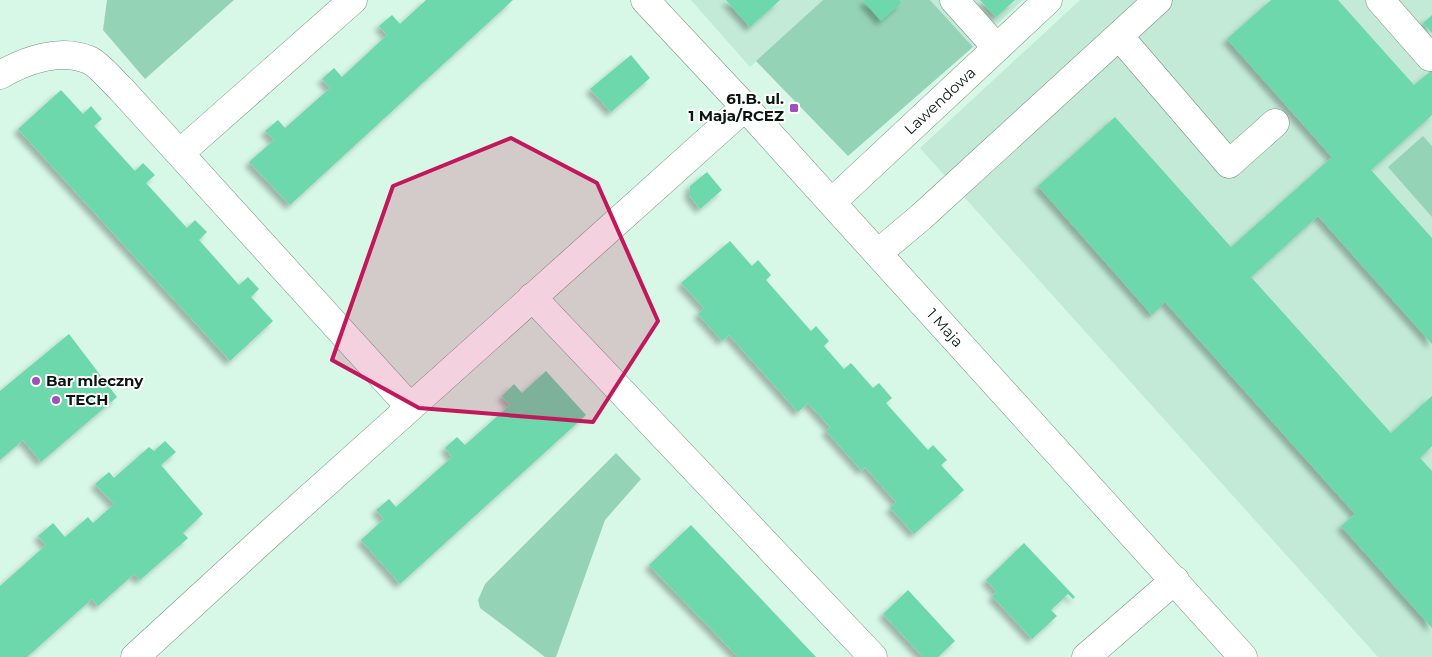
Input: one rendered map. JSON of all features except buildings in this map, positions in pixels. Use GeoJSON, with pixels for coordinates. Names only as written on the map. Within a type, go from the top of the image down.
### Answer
{"type":"FeatureCollection","features":[{"type":"Feature","properties":{"kind":"street"},"geometry":{"type":"LineString","coordinates":[[180,154],[353,0]]}},
{"type":"Feature","properties":{"kind":"street","name":"1 Maja"},"geometry":{"type":"LineString","coordinates":[[645,0],[832,202],[1243,657]]}},
{"type":"Feature","properties":{"kind":"street"},"geometry":{"type":"LineString","coordinates":[[954,0],[997,48]]}},
{"type":"Feature","properties":{"kind":"street","name":"Lawendowa"},"geometry":{"type":"LineString","coordinates":[[832,202],[1048,0]]}},
{"type":"Feature","properties":{"kind":"street"},"geometry":{"type":"LineString","coordinates":[[878,253],[921,217],[1158,0]]}},
{"type":"Feature","properties":{"kind":"street"},"geometry":{"type":"LineString","coordinates":[[1380,0],[1430,57]]}},
{"type":"Feature","properties":{"kind":"street"},"geometry":{"type":"LineString","coordinates":[[1119,36],[1229,164],[1275,123]]}},
{"type":"Feature","properties":{"kind":"street"},"geometry":{"type":"LineString","coordinates":[[0,75],[25,62],[46,56],[72,56],[91,60],[121,89],[410,407]]}},
{"type":"Feature","properties":{"kind":"street"},"geometry":{"type":"LineString","coordinates":[[135,657],[532,297],[745,107]]}},
{"type":"Feature","properties":{"kind":"street"},"geometry":{"type":"LineString","coordinates":[[532,297],[874,657]]}},
{"type":"Feature","properties":{"kind":"street"},"geometry":{"type":"LineString","coordinates":[[1086,657],[1175,580]]}},
{"type":"Feature","properties":{"kind":"highlighted area"},"geometry":{"type":"Polygon","coordinates":[[[511,138],[597,183],[658,321],[593,422],[419,408],[332,360],[393,186],[511,138]]]}},
{"type":"Feature","properties":{"kind":"shaded area"},"geometry":{"type":"Polygon","coordinates":[[[107,0],[234,0],[145,79],[103,30],[107,0]]]}},
{"type":"Feature","properties":{"kind":"shaded area"},"geometry":{"type":"Polygon","coordinates":[[[691,0],[823,0],[750,67],[691,0]]]}},
{"type":"Feature","properties":{"kind":"shaded area"},"geometry":{"type":"Polygon","coordinates":[[[823,0],[930,0],[973,47],[848,156],[756,61],[823,0]]]}},
{"type":"Feature","properties":{"kind":"shaded area"},"geometry":{"type":"Polygon","coordinates":[[[930,0],[1023,0],[973,47],[930,0]]]}},
{"type":"Feature","properties":{"kind":"shaded area"},"geometry":{"type":"Polygon","coordinates":[[[1080,0],[1432,0],[1432,657],[1378,657],[920,148],[1080,0]]]}},
{"type":"Feature","properties":{"kind":"shaded area"},"geometry":{"type":"Polygon","coordinates":[[[1423,136],[1432,146],[1432,217],[1388,167],[1423,136]]]}},
{"type":"Feature","properties":{"kind":"shaded area"},"geometry":{"type":"Polygon","coordinates":[[[616,453],[641,479],[605,520],[556,657],[545,657],[480,608],[478,600],[485,584],[616,453]]]}},
{"type":"Feature","properties":{"kind":"place","name":"61.B. ul. 1 Maja/RCEZ"},"geometry":{"type":"Point","coordinates":[794,108]}},
{"type":"Feature","properties":{"kind":"place","name":"Bar mleczny"},"geometry":{"type":"Point","coordinates":[36,381]}},
{"type":"Feature","properties":{"kind":"place","name":"TECH"},"geometry":{"type":"Point","coordinates":[56,400]}}]}
